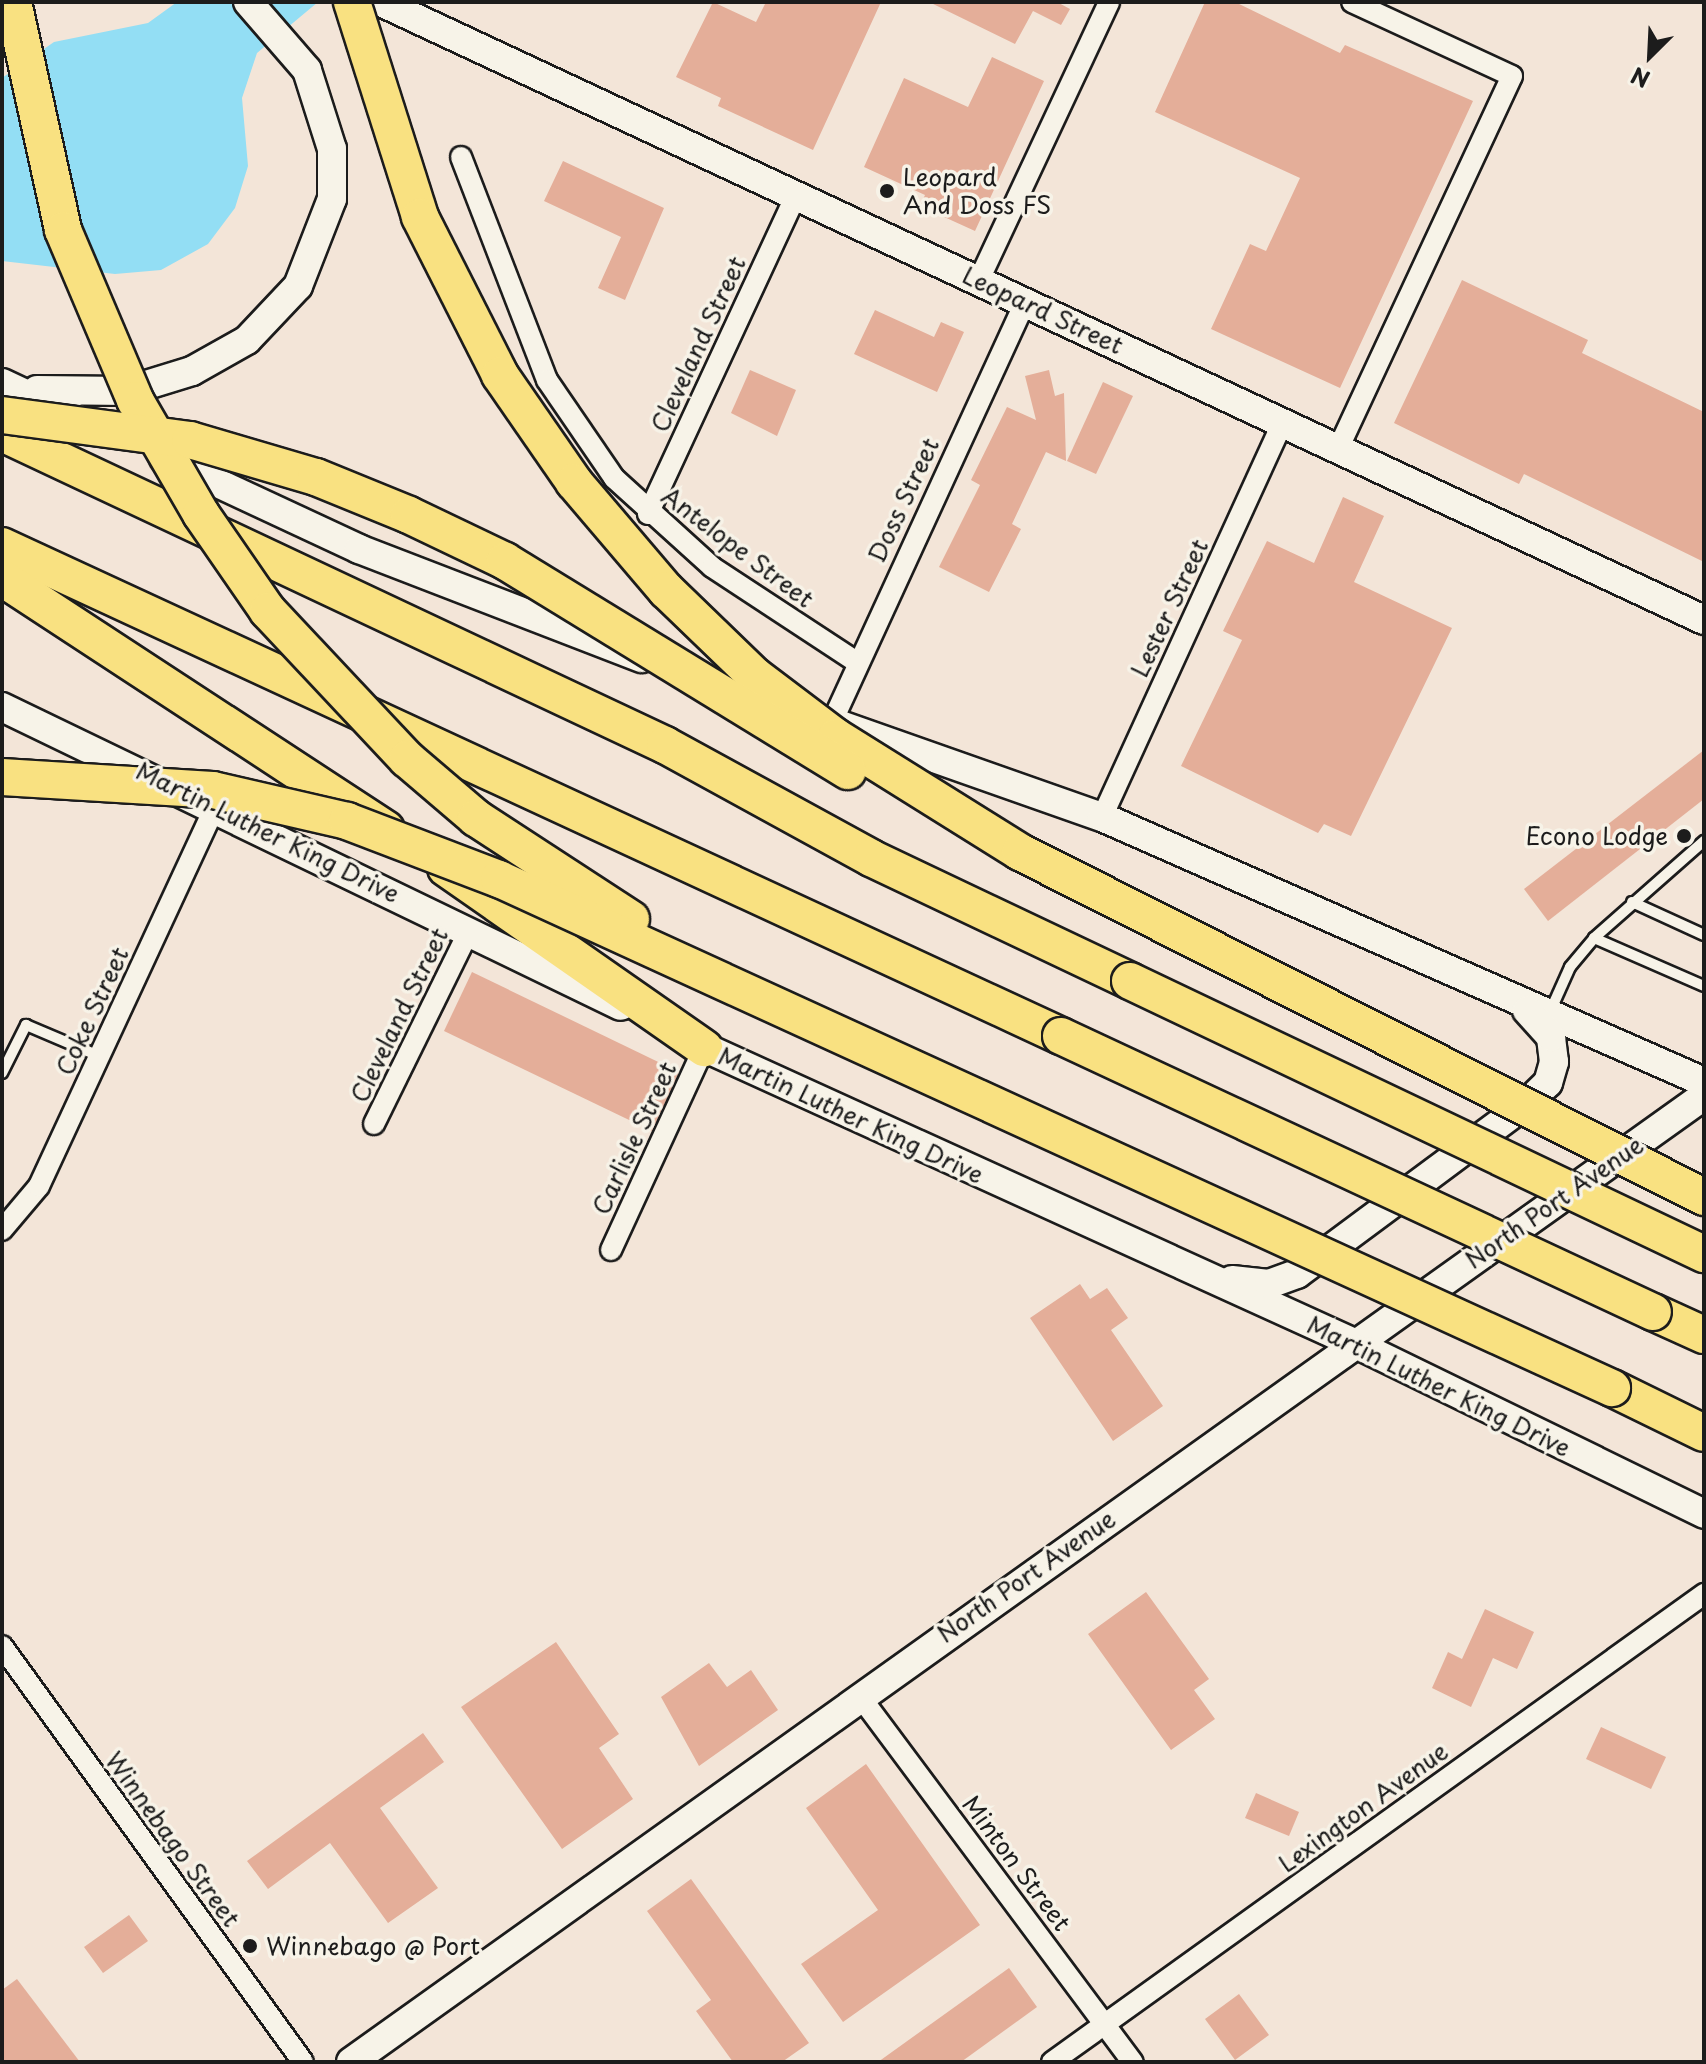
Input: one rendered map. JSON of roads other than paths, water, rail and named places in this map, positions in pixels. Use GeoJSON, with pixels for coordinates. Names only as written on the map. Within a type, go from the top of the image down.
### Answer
{"type":"FeatureCollection","features":[{"type":"Feature","properties":{"kind":"highway"},"geometry":{"type":"LineString","coordinates":[[13,2],[44,167],[69,244],[135,400],[268,611],[335,688],[476,818],[562,878],[810,1020]]}},
{"type":"Feature","properties":{"kind":"highway"},"geometry":{"type":"LineString","coordinates":[[352,2],[370,76],[452,290],[574,482],[666,590],[755,676],[836,737],[1020,852]]}},
{"type":"Feature","properties":{"kind":"highway"},"geometry":{"type":"LineString","coordinates":[[2,415],[190,440],[316,477],[409,515],[505,561],[902,801],[1020,852],[1704,1197]]}},
{"type":"Feature","properties":{"kind":"highway"},"geometry":{"type":"LineString","coordinates":[[2,433],[665,745],[871,858],[1704,1254]]}},
{"type":"Feature","properties":{"kind":"highway"},"geometry":{"type":"LineString","coordinates":[[10,561],[36,600],[492,897],[704,1048]]}},
{"type":"Feature","properties":{"kind":"highway"},"geometry":{"type":"LineString","coordinates":[[10,561],[1061,1036],[1704,1335]]}},
{"type":"Feature","properties":{"kind":"highway"},"geometry":{"type":"LineString","coordinates":[[2,777],[213,790],[347,821],[499,879],[1612,1388],[1704,1433]]}},
{"type":"Feature","properties":{"kind":"highway"},"geometry":{"type":"LineString","coordinates":[[1612,1388],[1704,1417]]}},
{"type":"Feature","properties":{"kind":"main road"},"geometry":{"type":"LineString","coordinates":[[2,382],[61,393],[157,384],[247,340],[298,286],[332,199],[332,149],[307,70],[248,2]]}},
{"type":"Feature","properties":{"kind":"main road","name":"Leopard Street"},"geometry":{"type":"LineString","coordinates":[[381,2],[1704,620]]}},
{"type":"Feature","properties":{"kind":"main road"},"geometry":{"type":"LineString","coordinates":[[2,382],[359,549],[1102,817],[1704,1082]]}},
{"type":"Feature","properties":{"kind":"main road","name":"Martin Luther King Drive"},"geometry":{"type":"LineString","coordinates":[[2,707],[216,805],[704,1048],[1354,1343],[1704,1514]]}},
{"type":"Feature","properties":{"kind":"main road"},"geometry":{"type":"LineString","coordinates":[[1192,1270],[1269,1284],[1297,1274],[1527,1103],[1548,1083],[1554,1062],[1551,1037],[1516,1001]]}},
{"type":"Feature","properties":{"kind":"main road","name":"North Port Avenue"},"geometry":{"type":"LineString","coordinates":[[351,2062],[859,1695],[1704,1096]]}},
{"type":"Feature","properties":{"kind":"street"},"geometry":{"type":"LineString","coordinates":[[979,280],[1109,2]]}},
{"type":"Feature","properties":{"kind":"street"},"geometry":{"type":"LineString","coordinates":[[1339,447],[1512,76],[1352,2]]}},
{"type":"Feature","properties":{"kind":"street","name":"Antelope Street"},"geometry":{"type":"LineString","coordinates":[[461,157],[547,380],[579,431],[648,514],[789,622],[855,661]]}},
{"type":"Feature","properties":{"kind":"street","name":"Cleveland Street"},"geometry":{"type":"LineString","coordinates":[[648,514],[796,195]]}},
{"type":"Feature","properties":{"kind":"street","name":"Doss Street"},"geometry":{"type":"LineString","coordinates":[[832,722],[855,661],[1026,301]]}},
{"type":"Feature","properties":{"kind":"street","name":"Lester Street"},"geometry":{"type":"LineString","coordinates":[[1102,817],[1283,421]]}},
{"type":"Feature","properties":{"kind":"street","name":"Coke Street"},"geometry":{"type":"LineString","coordinates":[[2,1230],[39,1186],[216,805]]}},
{"type":"Feature","properties":{"kind":"street","name":"Cleveland Street"},"geometry":{"type":"LineString","coordinates":[[374,1124],[470,929]]}},
{"type":"Feature","properties":{"kind":"street","name":"Carlisle Street"},"geometry":{"type":"LineString","coordinates":[[611,1250],[704,1048]]}},
{"type":"Feature","properties":{"kind":"street","name":"Lexington Avenue"},"geometry":{"type":"LineString","coordinates":[[1052,2062],[1704,1594]]}},
{"type":"Feature","properties":{"kind":"street","name":"Winnebago Street"},"geometry":{"type":"LineString","coordinates":[[2,1646],[303,2062]]}},
{"type":"Feature","properties":{"kind":"street","name":"Minton Street"},"geometry":{"type":"LineString","coordinates":[[859,1695],[1133,2062]]}},
{"type":"Feature","properties":{"kind":"lane"},"geometry":{"type":"LineString","coordinates":[[1548,1015],[1570,967],[1594,938],[1704,841]]}},
{"type":"Feature","properties":{"kind":"lane"},"geometry":{"type":"LineString","coordinates":[[1632,902],[1704,935]]}},
{"type":"Feature","properties":{"kind":"lane"},"geometry":{"type":"LineString","coordinates":[[1594,938],[1704,986]]}},
{"type":"Feature","properties":{"kind":"lane"},"geometry":{"type":"LineString","coordinates":[[2,1073],[26,1025],[99,1056]]}},
{"type":"Feature","properties":{"kind":"water"},"geometry":{"type":"Polygon","coordinates":[[[177,2],[318,2],[257,53],[242,98],[248,166],[235,208],[208,244],[161,270],[115,274],[2,261],[2,78],[54,42],[148,23],[177,2]]]}},
{"type":"Feature","properties":{"kind":"place","name":"Leopard And Doss FS"},"geometry":{"type":"Point","coordinates":[887,191]}},
{"type":"Feature","properties":{"kind":"place","name":"Econo Lodge"},"geometry":{"type":"Point","coordinates":[1684,836]}},
{"type":"Feature","properties":{"kind":"place","name":"Winnebago @ Port"},"geometry":{"type":"Point","coordinates":[250,1946]}}]}
